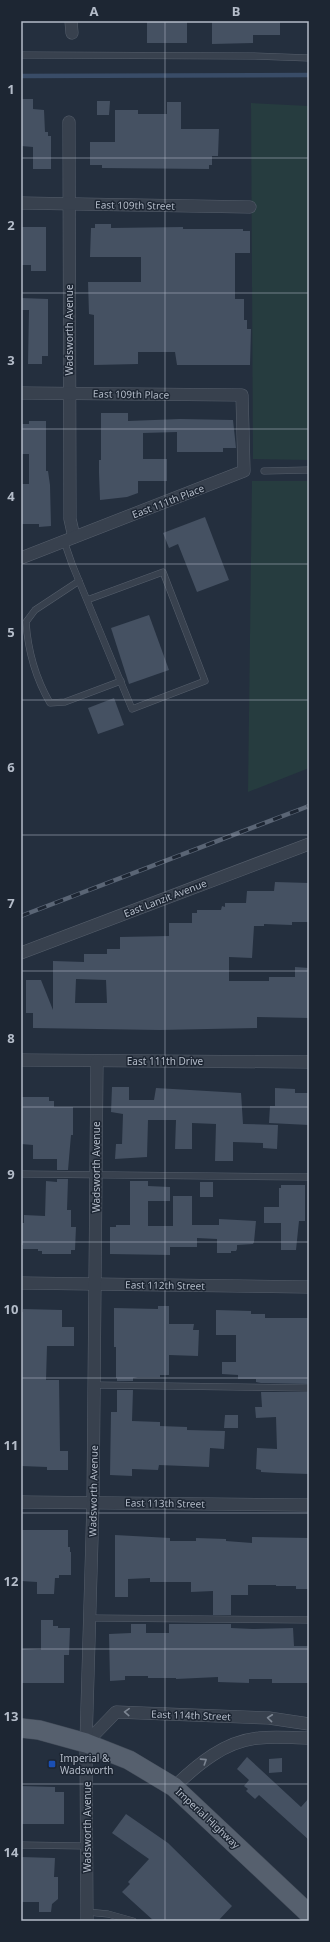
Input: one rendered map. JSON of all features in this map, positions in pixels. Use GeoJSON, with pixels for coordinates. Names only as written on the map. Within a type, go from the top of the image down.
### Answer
{"type":"FeatureCollection","features":[{"type":"Feature","properties":{"kind":"main road","name":"Imperial Highway"},"geometry":{"type":"LineString","coordinates":[[21,1728],[39,1730],[86,1743],[129,1760],[174,1787],[309,1914]]}},
{"type":"Feature","properties":{"kind":"street"},"geometry":{"type":"LineString","coordinates":[[72,21],[72,33]]}},
{"type":"Feature","properties":{"kind":"street","name":"Wadsworth Avenue"},"geometry":{"type":"LineString","coordinates":[[69,122],[69,539]]}},
{"type":"Feature","properties":{"kind":"street","name":"East 109th Street"},"geometry":{"type":"LineString","coordinates":[[21,203],[250,207]]}},
{"type":"Feature","properties":{"kind":"street","name":"East 109th Place"},"geometry":{"type":"LineString","coordinates":[[21,393],[242,395]]}},
{"type":"Feature","properties":{"kind":"street","name":"East 111th Place"},"geometry":{"type":"LineString","coordinates":[[21,558],[244,471],[242,395]]}},
{"type":"Feature","properties":{"kind":"street","name":"East Lanzit Avenue"},"geometry":{"type":"LineString","coordinates":[[21,953],[309,844]]}},
{"type":"Feature","properties":{"kind":"street","name":"East 111th Drive"},"geometry":{"type":"LineString","coordinates":[[21,1060],[309,1062]]}},
{"type":"Feature","properties":{"kind":"street","name":"Wadsworth Avenue"},"geometry":{"type":"LineString","coordinates":[[87,1916],[88,1846],[86,1743],[91,1618],[95,1385],[97,1061]]}},
{"type":"Feature","properties":{"kind":"street","name":"East 112th Street"},"geometry":{"type":"LineString","coordinates":[[21,1283],[309,1287]]}},
{"type":"Feature","properties":{"kind":"street","name":"East 113th Street"},"geometry":{"type":"LineString","coordinates":[[21,1502],[309,1504]]}},
{"type":"Feature","properties":{"kind":"street","name":"East 114th Street"},"geometry":{"type":"LineString","coordinates":[[86,1743],[116,1712],[269,1718],[309,1724]]}},
{"type":"Feature","properties":{"kind":"street"},"geometry":{"type":"LineString","coordinates":[[174,1787],[198,1764],[226,1746],[258,1738],[309,1738]]}},
{"type":"Feature","properties":{"kind":"lane"},"geometry":{"type":"LineString","coordinates":[[21,55],[244,56],[309,58]]}},
{"type":"Feature","properties":{"kind":"lane"},"geometry":{"type":"LineString","coordinates":[[264,471],[309,470]]}},
{"type":"Feature","properties":{"kind":"lane"},"geometry":{"type":"LineString","coordinates":[[69,539],[79,581],[132,709],[205,681],[163,572],[87,600]]}},
{"type":"Feature","properties":{"kind":"lane"},"geometry":{"type":"LineString","coordinates":[[79,581],[35,610],[26,622],[28,649],[39,683],[50,703],[65,702],[121,681]]}},
{"type":"Feature","properties":{"kind":"lane"},"geometry":{"type":"LineString","coordinates":[[21,1174],[309,1177]]}},
{"type":"Feature","properties":{"kind":"lane"},"geometry":{"type":"LineString","coordinates":[[95,1385],[309,1388]]}},
{"type":"Feature","properties":{"kind":"lane"},"geometry":{"type":"LineString","coordinates":[[91,1618],[309,1620]]}},
{"type":"Feature","properties":{"kind":"lane"},"geometry":{"type":"LineString","coordinates":[[21,1845],[88,1846]]}},
{"type":"Feature","properties":{"kind":"lane"},"geometry":{"type":"LineString","coordinates":[[87,1916],[108,1914],[133,1921]]}},
{"type":"Feature","properties":{"kind":"green space"},"geometry":{"type":"Polygon","coordinates":[[[251,103],[309,106],[309,460],[253,459],[251,103]]]}},
{"type":"Feature","properties":{"kind":"green space"},"geometry":{"type":"Polygon","coordinates":[[[252,481],[309,481],[309,768],[248,792],[252,481]]]}},
{"type":"Feature","properties":{"kind":"building"},"geometry":{"type":"Polygon","coordinates":[[[147,21],[187,21],[187,43],[147,43],[147,21]]]}},
{"type":"Feature","properties":{"kind":"building"},"geometry":{"type":"Polygon","coordinates":[[[212,21],[280,21],[280,35],[253,35],[253,43],[212,44],[212,21]]]}},
{"type":"Feature","properties":{"kind":"building"},"geometry":{"type":"Polygon","coordinates":[[[21,99],[33,99],[33,109],[44,110],[45,132],[48,132],[48,136],[51,136],[51,169],[33,169],[33,147],[21,146],[21,99]]]}},
{"type":"Feature","properties":{"kind":"building"},"geometry":{"type":"Polygon","coordinates":[[[97,101],[110,101],[109,115],[97,115],[97,101]]]}},
{"type":"Feature","properties":{"kind":"building"},"geometry":{"type":"Polygon","coordinates":[[[167,102],[181,102],[181,129],[219,129],[218,156],[212,156],[212,165],[209,165],[209,169],[102,168],[102,165],[90,165],[90,142],[115,142],[115,110],[138,110],[138,114],[167,114],[167,102]]]}},
{"type":"Feature","properties":{"kind":"building"},"geometry":{"type":"Polygon","coordinates":[[[95,224],[111,224],[111,228],[183,227],[183,229],[243,229],[243,231],[250,231],[250,253],[235,253],[235,299],[244,299],[244,320],[247,320],[247,329],[251,329],[250,365],[177,365],[175,352],[138,352],[138,364],[94,365],[94,315],[89,314],[88,282],[141,282],[141,257],[90,257],[91,228],[95,228],[95,224]]]}},
{"type":"Feature","properties":{"kind":"building"},"geometry":{"type":"Polygon","coordinates":[[[21,227],[46,227],[46,271],[31,271],[31,265],[21,265],[21,227]]]}},
{"type":"Feature","properties":{"kind":"building"},"geometry":{"type":"Polygon","coordinates":[[[21,298],[48,299],[48,356],[42,356],[42,364],[28,364],[29,310],[21,310],[21,298]]]}},
{"type":"Feature","properties":{"kind":"building"},"geometry":{"type":"Polygon","coordinates":[[[101,413],[128,413],[128,421],[180,419],[233,420],[236,448],[223,448],[223,452],[177,452],[177,432],[143,433],[143,459],[167,459],[167,481],[138,481],[138,493],[127,497],[100,500],[99,460],[101,460],[101,413]]]}},
{"type":"Feature","properties":{"kind":"building"},"geometry":{"type":"Polygon","coordinates":[[[29,421],[46,421],[46,471],[48,471],[50,485],[51,526],[39,527],[39,524],[21,524],[21,484],[29,484],[29,454],[21,454],[21,424],[29,424],[29,421]]]}},
{"type":"Feature","properties":{"kind":"building"},"geometry":{"type":"Polygon","coordinates":[[[205,517],[229,580],[197,592],[178,544],[169,548],[163,533],[205,517]]]}},
{"type":"Feature","properties":{"kind":"building"},"geometry":{"type":"Polygon","coordinates":[[[149,615],[169,670],[129,684],[111,628],[149,615]]]}},
{"type":"Feature","properties":{"kind":"building"},"geometry":{"type":"Polygon","coordinates":[[[114,698],[124,725],[98,734],[88,708],[114,698]]]}},
{"type":"Feature","properties":{"kind":"building"},"geometry":{"type":"Polygon","coordinates":[[[275,882],[309,883],[309,922],[292,922],[292,925],[264,924],[264,926],[254,926],[252,958],[229,957],[229,981],[269,981],[269,977],[295,977],[295,967],[309,968],[309,1018],[257,1017],[257,1028],[160,1030],[33,1028],[33,1013],[26,1013],[26,980],[41,980],[53,1010],[53,961],[84,962],[84,954],[107,954],[107,949],[120,949],[120,937],[169,936],[169,923],[192,923],[192,913],[197,913],[197,910],[221,910],[222,906],[225,907],[225,903],[246,903],[247,891],[274,891],[275,882]],[[76,979],[75,1003],[107,1003],[106,980],[76,979]]]}},
{"type":"Feature","properties":{"kind":"building"},"geometry":{"type":"Polygon","coordinates":[[[112,1087],[129,1087],[129,1100],[154,1100],[156,1088],[241,1093],[243,1124],[278,1125],[277,1149],[263,1148],[263,1143],[233,1142],[233,1161],[215,1161],[216,1124],[192,1123],[192,1149],[175,1149],[176,1120],[148,1120],[147,1157],[115,1159],[116,1144],[122,1144],[123,1114],[111,1112],[112,1087]]]}},
{"type":"Feature","properties":{"kind":"building"},"geometry":{"type":"Polygon","coordinates":[[[275,1088],[295,1089],[295,1093],[309,1093],[309,1125],[269,1123],[270,1106],[275,1106],[275,1088]]]}},
{"type":"Feature","properties":{"kind":"building"},"geometry":{"type":"Polygon","coordinates":[[[21,1097],[49,1097],[49,1101],[54,1101],[54,1107],[73,1107],[73,1135],[71,1135],[68,1170],[57,1170],[57,1159],[33,1159],[33,1145],[21,1144],[21,1097]]]}},
{"type":"Feature","properties":{"kind":"building"},"geometry":{"type":"Polygon","coordinates":[[[57,1179],[68,1179],[67,1210],[71,1210],[71,1227],[76,1227],[75,1250],[71,1250],[71,1254],[42,1254],[42,1251],[38,1251],[38,1249],[23,1249],[23,1245],[21,1245],[21,1223],[24,1223],[24,1215],[45,1216],[46,1181],[57,1182],[57,1179]]]}},
{"type":"Feature","properties":{"kind":"building"},"geometry":{"type":"Polygon","coordinates":[[[130,1181],[148,1181],[148,1186],[170,1187],[170,1201],[148,1201],[148,1226],[173,1226],[173,1196],[192,1196],[192,1225],[219,1225],[219,1219],[256,1221],[253,1244],[237,1245],[236,1251],[231,1251],[231,1253],[217,1253],[217,1239],[197,1238],[197,1247],[170,1247],[170,1255],[110,1254],[110,1227],[116,1227],[116,1225],[130,1225],[130,1181]]]}},
{"type":"Feature","properties":{"kind":"building"},"geometry":{"type":"Polygon","coordinates":[[[200,1182],[213,1182],[213,1197],[200,1197],[200,1182]]]}},
{"type":"Feature","properties":{"kind":"building"},"geometry":{"type":"Polygon","coordinates":[[[281,1185],[305,1185],[305,1221],[299,1221],[296,1250],[281,1250],[281,1223],[264,1223],[264,1207],[279,1207],[279,1188],[281,1188],[281,1185]]]}},
{"type":"Feature","properties":{"kind":"building"},"geometry":{"type":"Polygon","coordinates":[[[158,1306],[169,1306],[169,1324],[194,1324],[193,1330],[199,1330],[198,1356],[169,1355],[169,1375],[160,1375],[160,1377],[138,1377],[133,1378],[133,1381],[117,1381],[116,1347],[114,1347],[114,1308],[158,1309],[158,1306]]]}},
{"type":"Feature","properties":{"kind":"building"},"geometry":{"type":"Polygon","coordinates":[[[23,1309],[62,1310],[62,1327],[74,1327],[74,1346],[47,1346],[46,1380],[59,1380],[60,1451],[68,1451],[68,1470],[47,1470],[47,1467],[21,1466],[21,1312],[23,1312],[23,1309]]]}},
{"type":"Feature","properties":{"kind":"building"},"geometry":{"type":"Polygon","coordinates":[[[216,1310],[251,1311],[251,1314],[265,1314],[265,1318],[309,1318],[309,1384],[261,1383],[256,1382],[256,1379],[238,1379],[238,1375],[222,1374],[222,1362],[236,1362],[236,1335],[216,1335],[216,1310]]]}},
{"type":"Feature","properties":{"kind":"building"},"geometry":{"type":"Polygon","coordinates":[[[117,1390],[133,1390],[132,1421],[160,1422],[160,1426],[187,1427],[187,1430],[225,1431],[224,1449],[210,1448],[209,1467],[159,1465],[158,1470],[132,1469],[132,1476],[110,1475],[111,1412],[117,1412],[117,1390]]]}},
{"type":"Feature","properties":{"kind":"building"},"geometry":{"type":"Polygon","coordinates":[[[261,1392],[309,1392],[309,1474],[261,1472],[261,1470],[256,1469],[257,1448],[277,1449],[276,1417],[256,1418],[255,1407],[262,1407],[261,1392]]]}},
{"type":"Feature","properties":{"kind":"building"},"geometry":{"type":"Polygon","coordinates":[[[225,1415],[238,1415],[238,1428],[224,1428],[225,1415]]]}},
{"type":"Feature","properties":{"kind":"building"},"geometry":{"type":"Polygon","coordinates":[[[21,1530],[68,1530],[68,1547],[70,1547],[71,1552],[71,1575],[59,1575],[59,1578],[55,1578],[54,1594],[37,1594],[37,1582],[21,1581],[21,1530]]]}},
{"type":"Feature","properties":{"kind":"building"},"geometry":{"type":"Polygon","coordinates":[[[115,1535],[170,1538],[170,1541],[196,1541],[196,1538],[226,1539],[226,1541],[252,1543],[252,1537],[309,1538],[309,1589],[296,1589],[296,1586],[248,1585],[248,1595],[231,1595],[231,1615],[213,1615],[213,1591],[191,1592],[191,1582],[150,1582],[150,1578],[128,1579],[128,1597],[115,1597],[115,1535]]]}},
{"type":"Feature","properties":{"kind":"building"},"geometry":{"type":"Polygon","coordinates":[[[41,1620],[53,1620],[53,1626],[58,1626],[58,1628],[70,1628],[69,1655],[64,1655],[64,1683],[21,1683],[21,1649],[41,1650],[41,1620]]]}},
{"type":"Feature","properties":{"kind":"building"},"geometry":{"type":"Polygon","coordinates":[[[131,1624],[146,1624],[146,1633],[169,1633],[169,1624],[231,1624],[231,1628],[253,1629],[293,1628],[294,1646],[309,1646],[309,1683],[272,1683],[272,1679],[249,1679],[249,1683],[218,1682],[218,1677],[176,1679],[148,1678],[148,1676],[125,1676],[125,1680],[110,1681],[109,1634],[131,1633],[131,1624]]]}},
{"type":"Feature","properties":{"kind":"building"},"geometry":{"type":"Polygon","coordinates":[[[247,1757],[301,1807],[309,1798],[309,1840],[259,1795],[255,1799],[246,1791],[248,1789],[244,1786],[249,1780],[237,1769],[247,1757]]]}},
{"type":"Feature","properties":{"kind":"building"},"geometry":{"type":"Polygon","coordinates":[[[282,1758],[282,1772],[269,1773],[269,1759],[282,1758]]]}},
{"type":"Feature","properties":{"kind":"building"},"geometry":{"type":"Polygon","coordinates":[[[21,1786],[55,1787],[55,1792],[64,1792],[64,1824],[21,1824],[21,1786]]]}},
{"type":"Feature","properties":{"kind":"building"},"geometry":{"type":"Polygon","coordinates":[[[126,1814],[168,1843],[232,1906],[218,1921],[154,1921],[122,1892],[130,1884],[128,1882],[149,1859],[112,1833],[126,1814]]]}},
{"type":"Feature","properties":{"kind":"building"},"geometry":{"type":"Polygon","coordinates":[[[21,1857],[55,1858],[54,1877],[58,1877],[58,1899],[52,1904],[51,1912],[39,1912],[39,1902],[21,1902],[21,1857]]]}},
{"type":"Feature","properties":{"kind":"waterway"},"geometry":{"type":"LineString","coordinates":[[21,76],[309,75]]}},
{"type":"Feature","properties":{"kind":"railway"},"geometry":{"type":"LineString","coordinates":[[21,916],[309,806]]}},
{"type":"Feature","properties":{"kind":"place","name":"Imperial & Wadsworth"},"geometry":{"type":"Point","coordinates":[52,1764]}}]}
